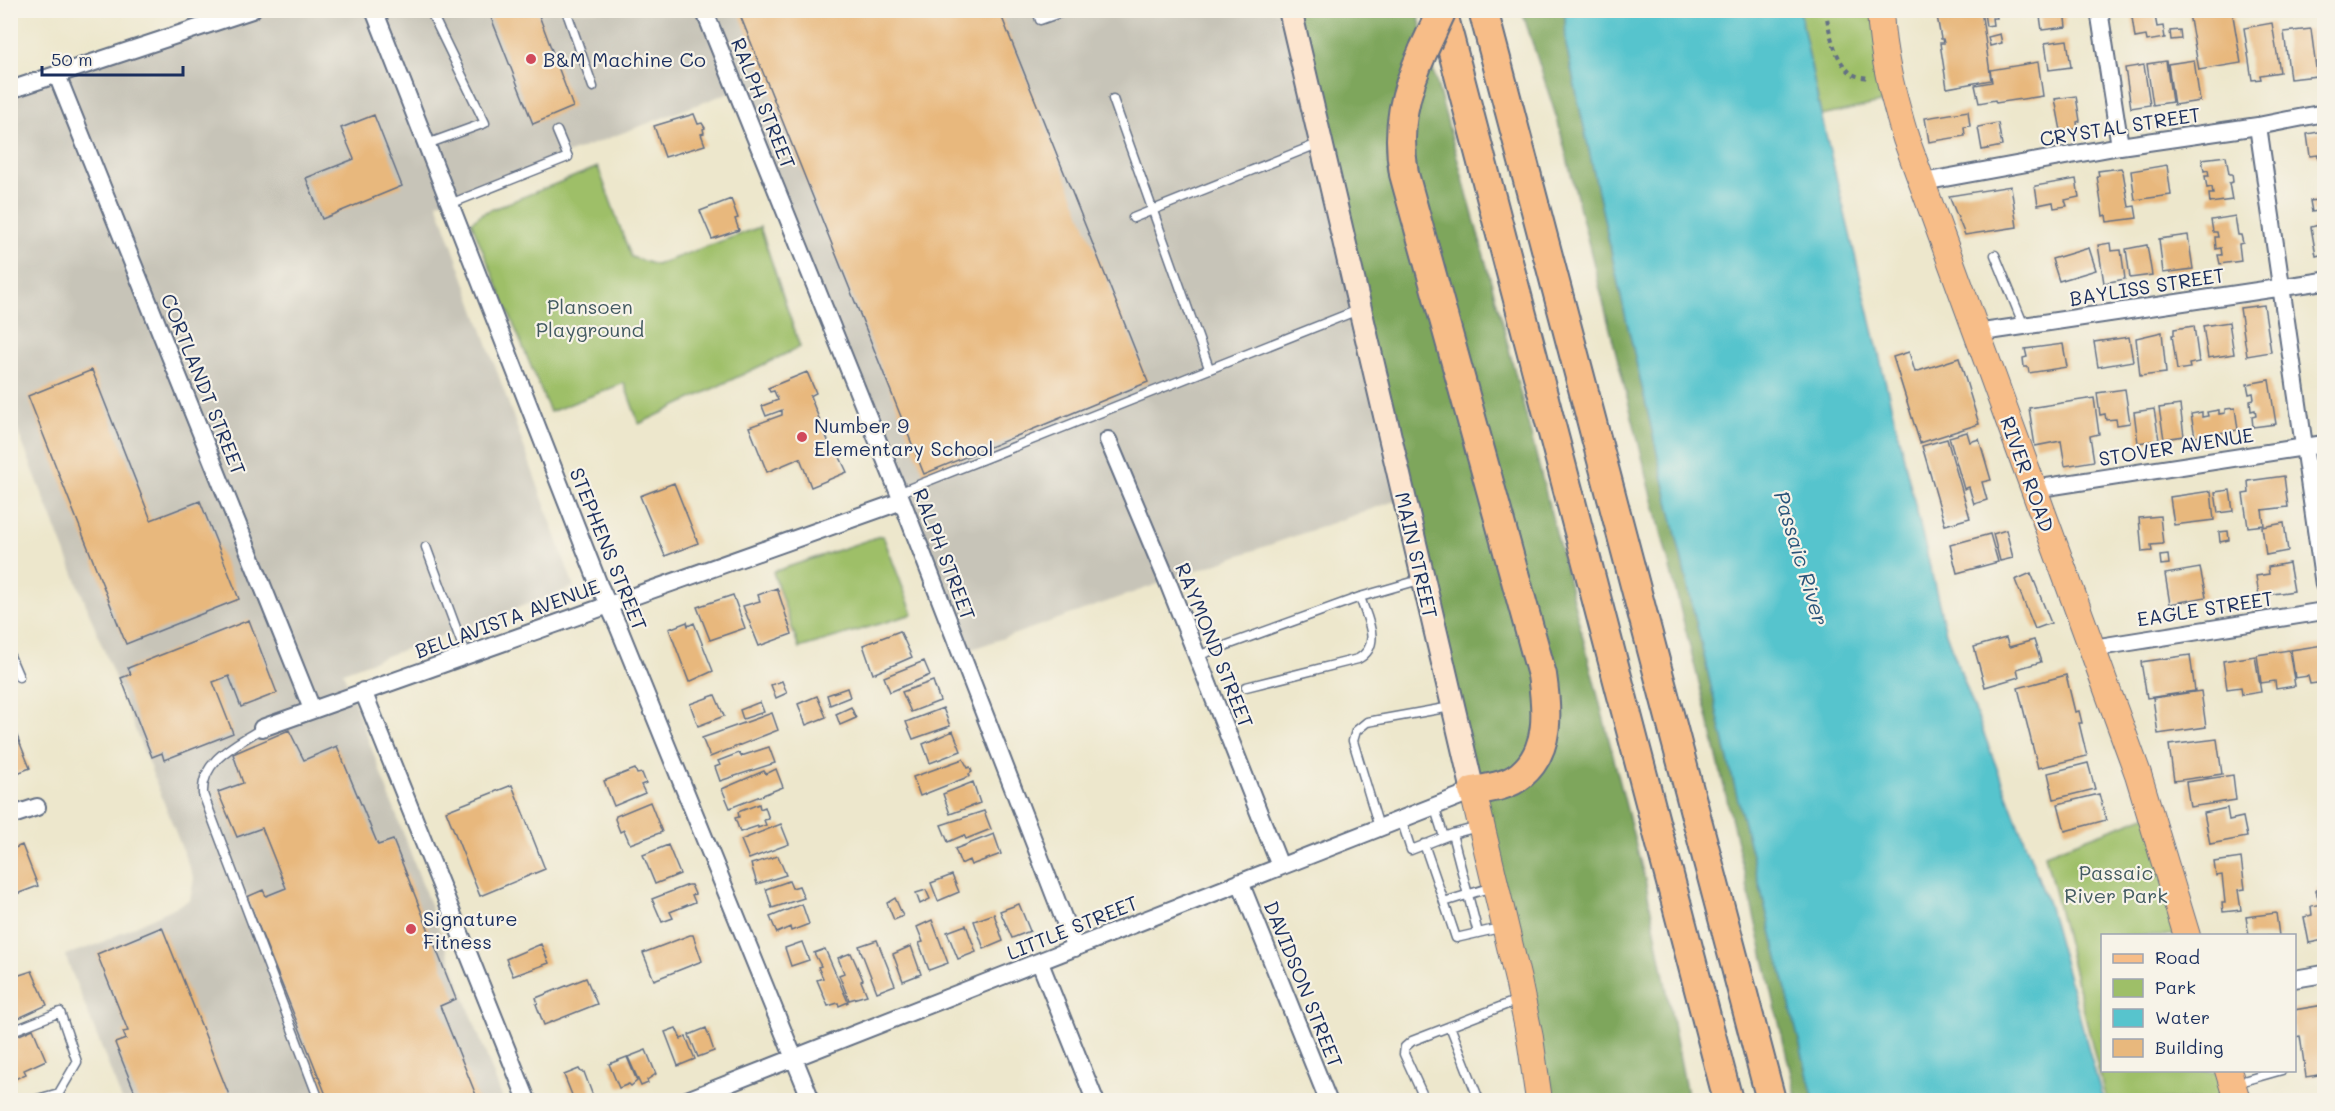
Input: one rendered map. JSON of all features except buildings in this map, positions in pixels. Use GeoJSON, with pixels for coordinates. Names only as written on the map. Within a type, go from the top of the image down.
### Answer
{"type":"FeatureCollection","features":[{"type":"Feature","properties":{"kind":"highway"},"geometry":{"type":"LineString","coordinates":[[1442,10],[1413,74],[1402,112],[1400,148],[1404,174],[1542,675],[1546,719],[1543,741],[1534,761],[1520,776],[1504,784],[1473,791]]}},
{"type":"Feature","properties":{"kind":"highway"},"geometry":{"type":"LineString","coordinates":[[1442,10],[1728,1101]]}},
{"type":"Feature","properties":{"kind":"highway"},"geometry":{"type":"LineString","coordinates":[[1484,10],[1771,1101]]}},
{"type":"Feature","properties":{"kind":"highway"},"geometry":{"type":"LineString","coordinates":[[1638,757],[1713,1101]]}},
{"type":"Feature","properties":{"kind":"main road","name":"RIVER ROAD"},"geometry":{"type":"LineString","coordinates":[[1880,10],[1881,43],[1906,139],[2138,774],[2186,934]]}},
{"type":"Feature","properties":{"kind":"main road","name":"MAIN STREET"},"geometry":{"type":"LineString","coordinates":[[1473,791],[1521,998],[1539,1101]]}},
{"type":"Feature","properties":{"kind":"street"},"geometry":{"type":"LineString","coordinates":[[10,90],[252,10]]}},
{"type":"Feature","properties":{"kind":"street","name":"STEPHENS STREET"},"geometry":{"type":"LineString","coordinates":[[374,10],[599,585],[609,604],[811,1101]]}},
{"type":"Feature","properties":{"kind":"street","name":"RALPH STREET"},"geometry":{"type":"LineString","coordinates":[[704,10],[900,497],[1075,948]]}},
{"type":"Feature","properties":{"kind":"street","name":"MAIN STREET"},"geometry":{"type":"LineString","coordinates":[[1290,10],[1473,791]]}},
{"type":"Feature","properties":{"kind":"street"},"geometry":{"type":"LineString","coordinates":[[2099,10],[2120,146]]}},
{"type":"Feature","properties":{"kind":"street","name":"CORTLANDT STREET"},"geometry":{"type":"LineString","coordinates":[[57,75],[312,709]]}},
{"type":"Feature","properties":{"kind":"street","name":"CRYSTAL STREET"},"geometry":{"type":"LineString","coordinates":[[1923,182],[2120,146],[2258,126],[2325,113]]}},
{"type":"Feature","properties":{"kind":"street"},"geometry":{"type":"LineString","coordinates":[[2258,126],[2325,585]]}},
{"type":"Feature","properties":{"kind":"street","name":"BAYLISS STREET"},"geometry":{"type":"LineString","coordinates":[[1976,333],[2325,280]]}},
{"type":"Feature","properties":{"kind":"street","name":"RAYMOND STREET"},"geometry":{"type":"LineString","coordinates":[[1108,440],[1280,866]]}},
{"type":"Feature","properties":{"kind":"street","name":"STOVER AVENUE"},"geometry":{"type":"LineString","coordinates":[[2034,489],[2325,444]]}},
{"type":"Feature","properties":{"kind":"street","name":"BELLAVISTA AVENUE"},"geometry":{"type":"LineString","coordinates":[[262,728],[900,497]]}},
{"type":"Feature","properties":{"kind":"street","name":"EAGLE STREET"},"geometry":{"type":"LineString","coordinates":[[2093,648],[2325,611]]}},
{"type":"Feature","properties":{"kind":"street"},"geometry":{"type":"LineString","coordinates":[[363,692],[527,1101]]}},
{"type":"Feature","properties":{"kind":"street","name":"LITTLE STREET"},"geometry":{"type":"LineString","coordinates":[[687,1101],[1473,791]]}},
{"type":"Feature","properties":{"kind":"street"},"geometry":{"type":"LineString","coordinates":[[10,816],[37,807]]}},
{"type":"Feature","properties":{"kind":"street","name":"DAVIDSON STREET"},"geometry":{"type":"LineString","coordinates":[[1240,882],[1328,1101]]}},
{"type":"Feature","properties":{"kind":"street"},"geometry":{"type":"LineString","coordinates":[[1040,963],[1095,1101]]}},
{"type":"Feature","properties":{"kind":"street"},"geometry":{"type":"LineString","coordinates":[[2296,979],[2325,974]]}},
{"type":"Feature","properties":{"kind":"lane"},"geometry":{"type":"LineString","coordinates":[[426,144],[485,123],[430,10]]}},
{"type":"Feature","properties":{"kind":"lane"},"geometry":{"type":"LineString","coordinates":[[566,10],[593,87]]}},
{"type":"Feature","properties":{"kind":"lane"},"geometry":{"type":"LineString","coordinates":[[1037,10],[1040,20],[1068,10]]}},
{"type":"Feature","properties":{"kind":"lane"},"geometry":{"type":"LineString","coordinates":[[1113,99],[1209,368]]}},
{"type":"Feature","properties":{"kind":"lane"},"geometry":{"type":"LineString","coordinates":[[450,204],[568,157],[557,131]]}},
{"type":"Feature","properties":{"kind":"lane"},"geometry":{"type":"LineString","coordinates":[[1133,218],[1321,143]]}},
{"type":"Feature","properties":{"kind":"lane"},"geometry":{"type":"LineString","coordinates":[[1995,255],[2024,326]]}},
{"type":"Feature","properties":{"kind":"lane"},"geometry":{"type":"LineString","coordinates":[[900,497],[1209,368],[1360,309]]}},
{"type":"Feature","properties":{"kind":"lane"},"geometry":{"type":"LineString","coordinates":[[426,547],[466,655]]}},
{"type":"Feature","properties":{"kind":"lane"},"geometry":{"type":"LineString","coordinates":[[1197,656],[1360,597],[1423,579]]}},
{"type":"Feature","properties":{"kind":"lane"},"geometry":{"type":"LineString","coordinates":[[1246,687],[1358,659],[1369,653],[1373,642],[1360,597]]}},
{"type":"Feature","properties":{"kind":"lane"},"geometry":{"type":"LineString","coordinates":[[10,656],[19,677]]}},
{"type":"Feature","properties":{"kind":"lane"},"geometry":{"type":"LineString","coordinates":[[1379,827],[1353,741],[1356,731],[1367,722],[1453,706]]}},
{"type":"Feature","properties":{"kind":"lane"},"geometry":{"type":"LineString","coordinates":[[262,728],[219,756],[211,764],[203,780],[202,794],[319,1101]]}},
{"type":"Feature","properties":{"kind":"lane"},"geometry":{"type":"LineString","coordinates":[[1434,806],[1448,836],[1469,894],[1478,933]]}},
{"type":"Feature","properties":{"kind":"lane"},"geometry":{"type":"LineString","coordinates":[[1401,819],[1411,850],[1481,826]]}},
{"type":"Feature","properties":{"kind":"lane"},"geometry":{"type":"LineString","coordinates":[[1424,844],[1456,938],[1505,927]]}},
{"type":"Feature","properties":{"kind":"lane"},"geometry":{"type":"LineString","coordinates":[[1444,902],[1495,886]]}},
{"type":"Feature","properties":{"kind":"lane"},"geometry":{"type":"LineString","coordinates":[[1425,1101],[1404,1054],[1405,1047],[1412,1041],[1521,998]]}},
{"type":"Feature","properties":{"kind":"lane"},"geometry":{"type":"LineString","coordinates":[[10,1032],[60,1012],[77,1062],[59,1093],[34,1101]]}},
{"type":"Feature","properties":{"kind":"lane"},"geometry":{"type":"LineString","coordinates":[[1450,1026],[1479,1101]]}},
{"type":"Feature","properties":{"kind":"lane"},"geometry":{"type":"LineString","coordinates":[[2233,1085],[2279,1072]]}},
{"type":"Feature","properties":{"kind":"path"},"geometry":{"type":"LineString","coordinates":[[1826,10],[1835,45],[1843,64],[1850,72],[1863,77],[1888,77]]}},
{"type":"Feature","properties":{"kind":"shaded area"},"geometry":{"type":"Polygon","coordinates":[[[247,11],[1296,11],[1409,496],[961,653],[736,90],[437,203],[574,587],[343,672],[503,1100],[122,1100],[65,955],[96,945],[190,900],[194,879],[11,414],[11,87],[247,11]]]}},
{"type":"Feature","properties":{"kind":"green space"},"geometry":{"type":"Polygon","coordinates":[[[1296,11],[1417,11],[1500,314],[1646,884],[1688,1100],[1542,1100],[1296,11]]]}},
{"type":"Feature","properties":{"kind":"green space"},"geometry":{"type":"Polygon","coordinates":[[[1522,11],[1565,11],[1566,45],[1620,292],[1729,764],[1814,1100],[1797,1100],[1712,735],[1558,122],[1522,11]]]}},
{"type":"Feature","properties":{"kind":"green space"},"geometry":{"type":"Polygon","coordinates":[[[1800,11],[1880,11],[1894,100],[1821,116],[1800,11]]]}},
{"type":"Feature","properties":{"kind":"green space","name":"Plansoen Playground"},"geometry":{"type":"Polygon","coordinates":[[[598,167],[631,257],[656,265],[760,227],[800,347],[639,424],[624,383],[550,412],[471,222],[483,213],[598,167]]]}},
{"type":"Feature","properties":{"kind":"green space"},"geometry":{"type":"Polygon","coordinates":[[[883,536],[913,614],[799,648],[773,572],[883,536]]]}},
{"type":"Feature","properties":{"kind":"green space","name":"Passaic River Park"},"geometry":{"type":"Polygon","coordinates":[[[2151,814],[2187,934],[2101,934],[2101,1072],[2228,1072],[2237,1100],[2107,1100],[2045,854],[2151,814]]]}},
{"type":"Feature","properties":{"kind":"water","name":"Passaic River"},"geometry":{"type":"Polygon","coordinates":[[[1565,11],[1800,11],[1819,106],[1946,633],[2048,904],[2103,1100],[1814,1100],[1729,764],[1620,292],[1566,45],[1565,11]]]}},
{"type":"Feature","properties":{"kind":"place","name":"B&M Machine Co"},"geometry":{"type":"Point","coordinates":[531,59]}},
{"type":"Feature","properties":{"kind":"place","name":"Number 9 Elementary School"},"geometry":{"type":"Point","coordinates":[802,437]}},
{"type":"Feature","properties":{"kind":"place","name":"Signature Fitness"},"geometry":{"type":"Point","coordinates":[411,929]}}]}
